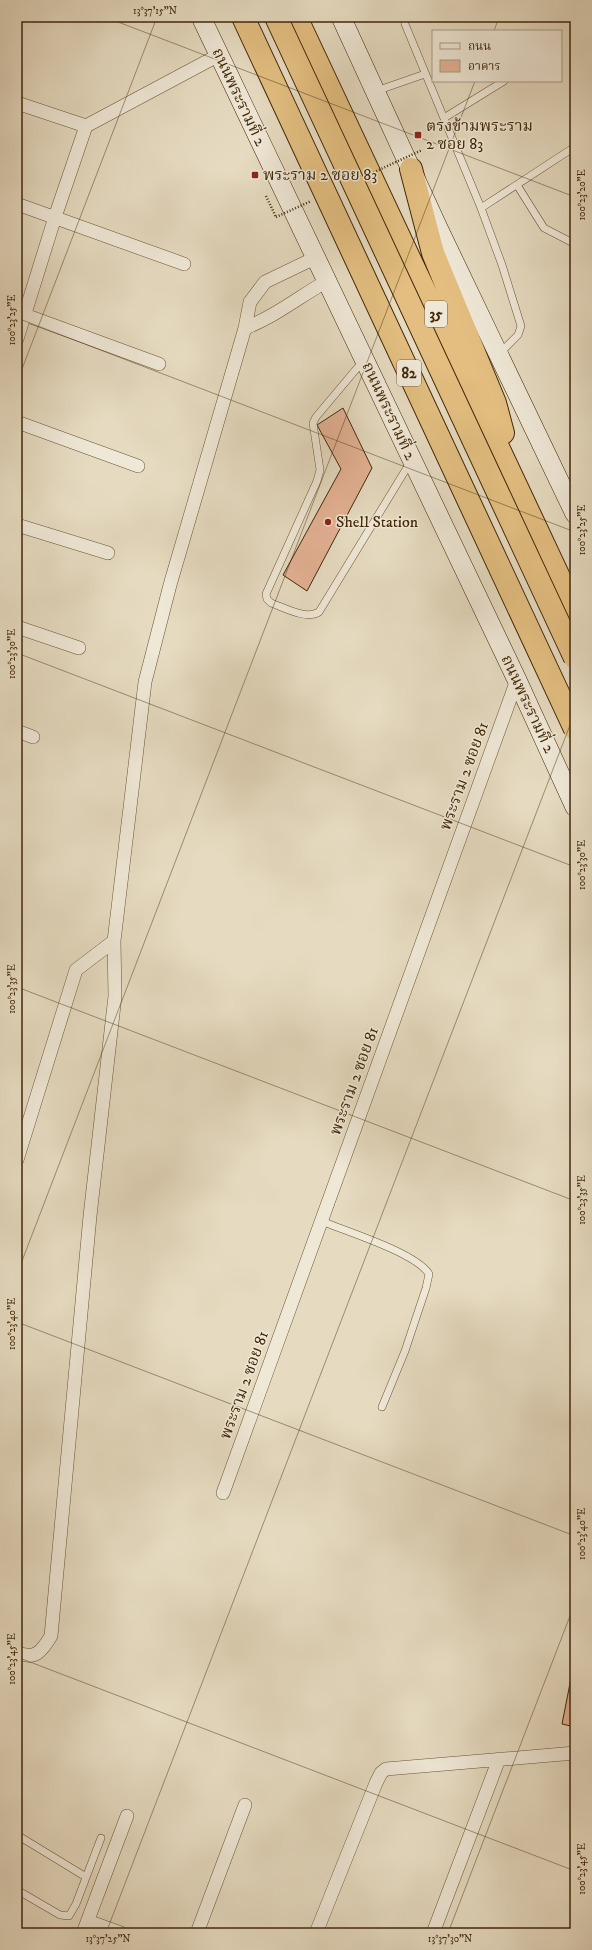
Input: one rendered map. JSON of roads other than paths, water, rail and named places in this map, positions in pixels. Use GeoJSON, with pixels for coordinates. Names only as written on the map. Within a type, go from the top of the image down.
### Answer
{"type":"FeatureCollection","features":[{"type":"Feature","properties":{"kind":"highway","name":"82"},"geometry":{"type":"LineString","coordinates":[[243,17],[575,728]]}},
{"type":"Feature","properties":{"kind":"highway","name":"82"},"geometry":{"type":"LineString","coordinates":[[276,17],[575,658]]}},
{"type":"Feature","properties":{"kind":"highway","name":"35"},"geometry":{"type":"LineString","coordinates":[[296,17],[575,611]]}},
{"type":"Feature","properties":{"kind":"highway"},"geometry":{"type":"LineString","coordinates":[[411,169],[433,253],[495,403],[519,491]]}},
{"type":"Feature","properties":{"kind":"main road","name":"ถนนพระรามที่ 2"},"geometry":{"type":"LineString","coordinates":[[201,17],[517,680],[575,807]]}},
{"type":"Feature","properties":{"kind":"main road","name":"35"},"geometry":{"type":"LineString","coordinates":[[341,17],[499,355],[574,507]]}},
{"type":"Feature","properties":{"kind":"street"},"geometry":{"type":"LineString","coordinates":[[17,339],[21,313],[86,126],[219,55]]}},
{"type":"Feature","properties":{"kind":"street"},"geometry":{"type":"LineString","coordinates":[[17,103],[86,126]]}},
{"type":"Feature","properties":{"kind":"street"},"geometry":{"type":"LineString","coordinates":[[17,204],[184,264]]}},
{"type":"Feature","properties":{"kind":"street"},"geometry":{"type":"LineString","coordinates":[[17,1652],[25,1656],[34,1655],[43,1650],[51,1636],[89,1224],[115,996],[114,941],[144,682],[170,585],[245,328],[250,302],[265,282],[315,258]]}},
{"type":"Feature","properties":{"kind":"street"},"geometry":{"type":"LineString","coordinates":[[245,328],[267,320],[327,281]]}},
{"type":"Feature","properties":{"kind":"street"},"geometry":{"type":"LineString","coordinates":[[21,313],[159,364]]}},
{"type":"Feature","properties":{"kind":"street"},"geometry":{"type":"LineString","coordinates":[[17,422],[138,466]]}},
{"type":"Feature","properties":{"kind":"street"},"geometry":{"type":"LineString","coordinates":[[17,525],[108,553]]}},
{"type":"Feature","properties":{"kind":"street"},"geometry":{"type":"LineString","coordinates":[[17,628],[79,648]]}},
{"type":"Feature","properties":{"kind":"street","name":"พระราม 2 ซอย 81"},"geometry":{"type":"LineString","coordinates":[[223,1494],[517,680]]}},
{"type":"Feature","properties":{"kind":"street"},"geometry":{"type":"LineString","coordinates":[[17,731],[34,737]]}},
{"type":"Feature","properties":{"kind":"street"},"geometry":{"type":"LineString","coordinates":[[17,1160],[76,970],[114,941]]}},
{"type":"Feature","properties":{"kind":"street"},"geometry":{"type":"LineString","coordinates":[[316,1933],[381,1773],[386,1770],[575,1753]]}},
{"type":"Feature","properties":{"kind":"street"},"geometry":{"type":"LineString","coordinates":[[433,1933],[499,1759]]}},
{"type":"Feature","properties":{"kind":"street"},"geometry":{"type":"LineString","coordinates":[[197,1933],[245,1805]]}},
{"type":"Feature","properties":{"kind":"street"},"geometry":{"type":"LineString","coordinates":[[83,1933],[127,1816]]}},
{"type":"Feature","properties":{"kind":"street"},"geometry":{"type":"LineString","coordinates":[[88,1921],[121,1933]]}},
{"type":"Feature","properties":{"kind":"lane"},"geometry":{"type":"LineString","coordinates":[[404,24],[481,208],[502,265],[521,326],[518,335],[499,355]]}},
{"type":"Feature","properties":{"kind":"lane"},"geometry":{"type":"LineString","coordinates":[[375,91],[425,74]]}},
{"type":"Feature","properties":{"kind":"lane"},"geometry":{"type":"LineString","coordinates":[[444,118],[502,82]]}},
{"type":"Feature","properties":{"kind":"lane"},"geometry":{"type":"LineString","coordinates":[[481,208],[570,150]]}},
{"type":"Feature","properties":{"kind":"lane"},"geometry":{"type":"LineString","coordinates":[[517,185],[544,228],[575,244]]}},
{"type":"Feature","properties":{"kind":"lane"},"geometry":{"type":"LineString","coordinates":[[365,359],[316,417],[313,423],[320,470],[317,481],[266,594],[267,599],[271,603],[306,614],[314,615],[319,612],[412,459]]}},
{"type":"Feature","properties":{"kind":"lane"},"geometry":{"type":"LineString","coordinates":[[321,1221],[416,1261],[423,1266],[429,1274],[406,1351],[382,1407]]}},
{"type":"Feature","properties":{"kind":"lane"},"geometry":{"type":"LineString","coordinates":[[17,1835],[86,1877]]}},
{"type":"Feature","properties":{"kind":"lane"},"geometry":{"type":"LineString","coordinates":[[17,1890],[66,1917],[72,1913],[101,1838]]}},
{"type":"Feature","properties":{"kind":"place","name":"ตรงข้ามพระราม 2 ซอย 83"},"geometry":{"type":"Point","coordinates":[418,135]}},
{"type":"Feature","properties":{"kind":"place","name":"พระราม 2 ซอย 83"},"geometry":{"type":"Point","coordinates":[255,175]}},
{"type":"Feature","properties":{"kind":"place","name":"Shell Station"},"geometry":{"type":"Point","coordinates":[328,522]}}]}
